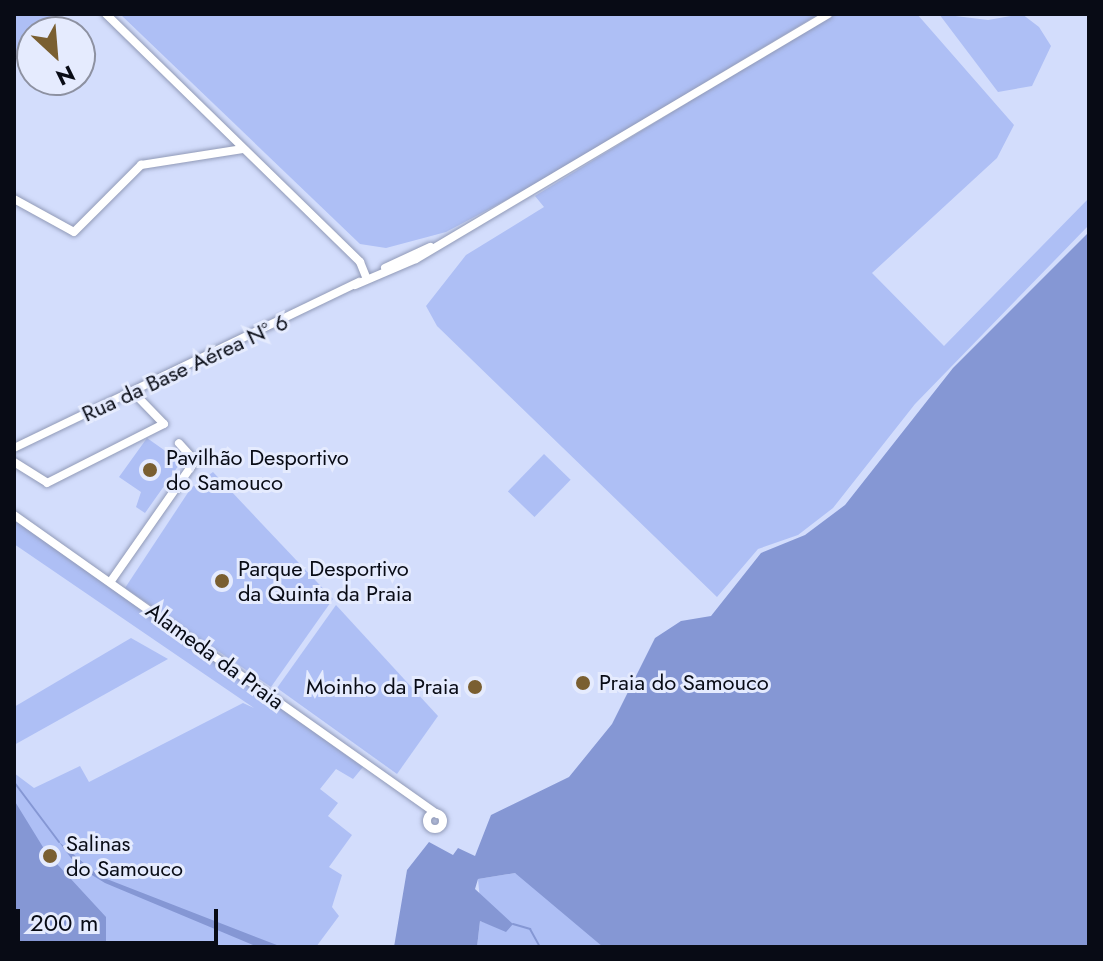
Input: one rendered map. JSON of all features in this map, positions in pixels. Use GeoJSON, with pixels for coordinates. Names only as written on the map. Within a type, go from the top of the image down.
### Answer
{"type":"FeatureCollection","features":[{"type":"Feature","properties":{"kind":"street"},"geometry":{"type":"LineString","coordinates":[[106,14],[244,149],[366,277]]}},
{"type":"Feature","properties":{"kind":"street"},"geometry":{"type":"LineString","coordinates":[[355,285],[433,246],[828,14]]}},
{"type":"Feature","properties":{"kind":"street"},"geometry":{"type":"LineString","coordinates":[[223,148],[227,132]]}},
{"type":"Feature","properties":{"kind":"street"},"geometry":{"type":"LineString","coordinates":[[14,199],[29,210],[74,232],[141,165],[223,148],[244,149]]}},
{"type":"Feature","properties":{"kind":"street"},"geometry":{"type":"LineString","coordinates":[[355,285],[433,246]]}},
{"type":"Feature","properties":{"kind":"street","name":"Rua da Base Aérea Nº 6"},"geometry":{"type":"LineString","coordinates":[[14,448],[355,285]]}},
{"type":"Feature","properties":{"kind":"street"},"geometry":{"type":"LineString","coordinates":[[14,462],[47,483],[164,424],[133,392]]}},
{"type":"Feature","properties":{"kind":"street"},"geometry":{"type":"LineString","coordinates":[[111,581],[195,461],[179,443]]}},
{"type":"Feature","properties":{"kind":"street","name":"Alameda da Praia"},"geometry":{"type":"LineString","coordinates":[[14,515],[437,814]]}},
{"type":"Feature","properties":{"kind":"street","name":"Alameda da Praia"},"geometry":{"type":"LineString","coordinates":[[414,798],[427,820]]}},
{"type":"Feature","properties":{"kind":"street"},"geometry":{"type":"LineString","coordinates":[[437,814],[439,828],[427,820],[437,814]]}},
{"type":"Feature","properties":{"kind":"shaded area"},"geometry":{"type":"Polygon","coordinates":[[[14,14],[53,14],[16,16],[14,54],[14,14]]]}},
{"type":"Feature","properties":{"kind":"shaded area"},"geometry":{"type":"Polygon","coordinates":[[[120,14],[819,14],[540,182],[446,232],[386,248],[360,244],[120,14]]]}},
{"type":"Feature","properties":{"kind":"shaded area"},"geometry":{"type":"Polygon","coordinates":[[[832,14],[917,14],[1014,125],[997,158],[872,273],[944,346],[1089,198],[1089,225],[915,404],[833,508],[798,535],[758,549],[717,597],[437,326],[426,306],[466,255],[544,207],[535,196],[832,14]]]}},
{"type":"Feature","properties":{"kind":"shaded area"},"geometry":{"type":"Polygon","coordinates":[[[939,14],[988,20],[1022,14],[1039,27],[1051,46],[1032,86],[998,92],[939,14]]]}},
{"type":"Feature","properties":{"kind":"shaded area"},"geometry":{"type":"Polygon","coordinates":[[[1089,232],[1089,947],[603,947],[515,873],[478,879],[475,889],[513,924],[506,932],[480,921],[477,947],[394,947],[407,870],[429,842],[453,855],[458,848],[475,856],[491,815],[569,777],[612,724],[655,638],[681,621],[711,616],[761,553],[805,535],[845,505],[953,368],[1089,232]]]}},
{"type":"Feature","properties":{"kind":"shaded area","name":"Pavilhão Desportivo do Samouco"},"geometry":{"type":"Polygon","coordinates":[[[147,438],[181,462],[145,513],[136,507],[141,492],[119,477],[147,438]]]}},
{"type":"Feature","properties":{"kind":"shaded area"},"geometry":{"type":"Polygon","coordinates":[[[544,454],[571,480],[534,517],[508,491],[544,454]]]}},
{"type":"Feature","properties":{"kind":"shaded area","name":"Parque Desportivo da Quinta da Praia"},"geometry":{"type":"Polygon","coordinates":[[[213,472],[333,599],[271,687],[125,588],[191,488],[213,472]]]}},
{"type":"Feature","properties":{"kind":"shaded area"},"geometry":{"type":"Polygon","coordinates":[[[14,519],[363,767],[353,779],[336,769],[320,789],[338,803],[328,816],[352,835],[329,867],[342,875],[332,907],[339,916],[316,947],[14,947],[14,773],[34,788],[80,766],[89,782],[243,703],[254,708],[14,544],[14,519]]]}},
{"type":"Feature","properties":{"kind":"shaded area"},"geometry":{"type":"Polygon","coordinates":[[[336,605],[438,716],[397,774],[277,688],[336,605]]]}},
{"type":"Feature","properties":{"kind":"shaded area"},"geometry":{"type":"Polygon","coordinates":[[[131,638],[168,659],[14,745],[14,707],[131,638]]]}},
{"type":"Feature","properties":{"kind":"shaded area"},"geometry":{"type":"Polygon","coordinates":[[[14,800],[46,852],[106,917],[106,947],[14,947],[14,800]]]}},
{"type":"Feature","properties":{"kind":"shaded area"},"geometry":{"type":"Polygon","coordinates":[[[59,842],[99,876],[282,947],[258,947],[105,883],[77,866],[59,842]]]}},
{"type":"Feature","properties":{"kind":"shaded area"},"geometry":{"type":"Polygon","coordinates":[[[515,873],[532,882],[603,947],[477,947],[480,921],[498,927],[507,919],[480,900],[478,879],[515,873]]]}},
{"type":"Feature","properties":{"kind":"waterway"},"geometry":{"type":"LineString","coordinates":[[14,782],[59,842]]}},
{"type":"Feature","properties":{"kind":"waterway"},"geometry":{"type":"LineString","coordinates":[[513,924],[530,929],[540,947]]}},
{"type":"Feature","properties":{"kind":"place","name":"Pavilhão Desportivo do Samouco"},"geometry":{"type":"Point","coordinates":[150,470]}},
{"type":"Feature","properties":{"kind":"place","name":"Parque Desportivo da Quinta da Praia"},"geometry":{"type":"Point","coordinates":[222,581]}},
{"type":"Feature","properties":{"kind":"place","name":"Praia do Samouco"},"geometry":{"type":"Point","coordinates":[583,683]}},
{"type":"Feature","properties":{"kind":"place","name":"Moinho da Praia"},"geometry":{"type":"Point","coordinates":[475,687]}},
{"type":"Feature","properties":{"kind":"place","name":"Salinas do Samouco"},"geometry":{"type":"Point","coordinates":[50,856]}}]}
